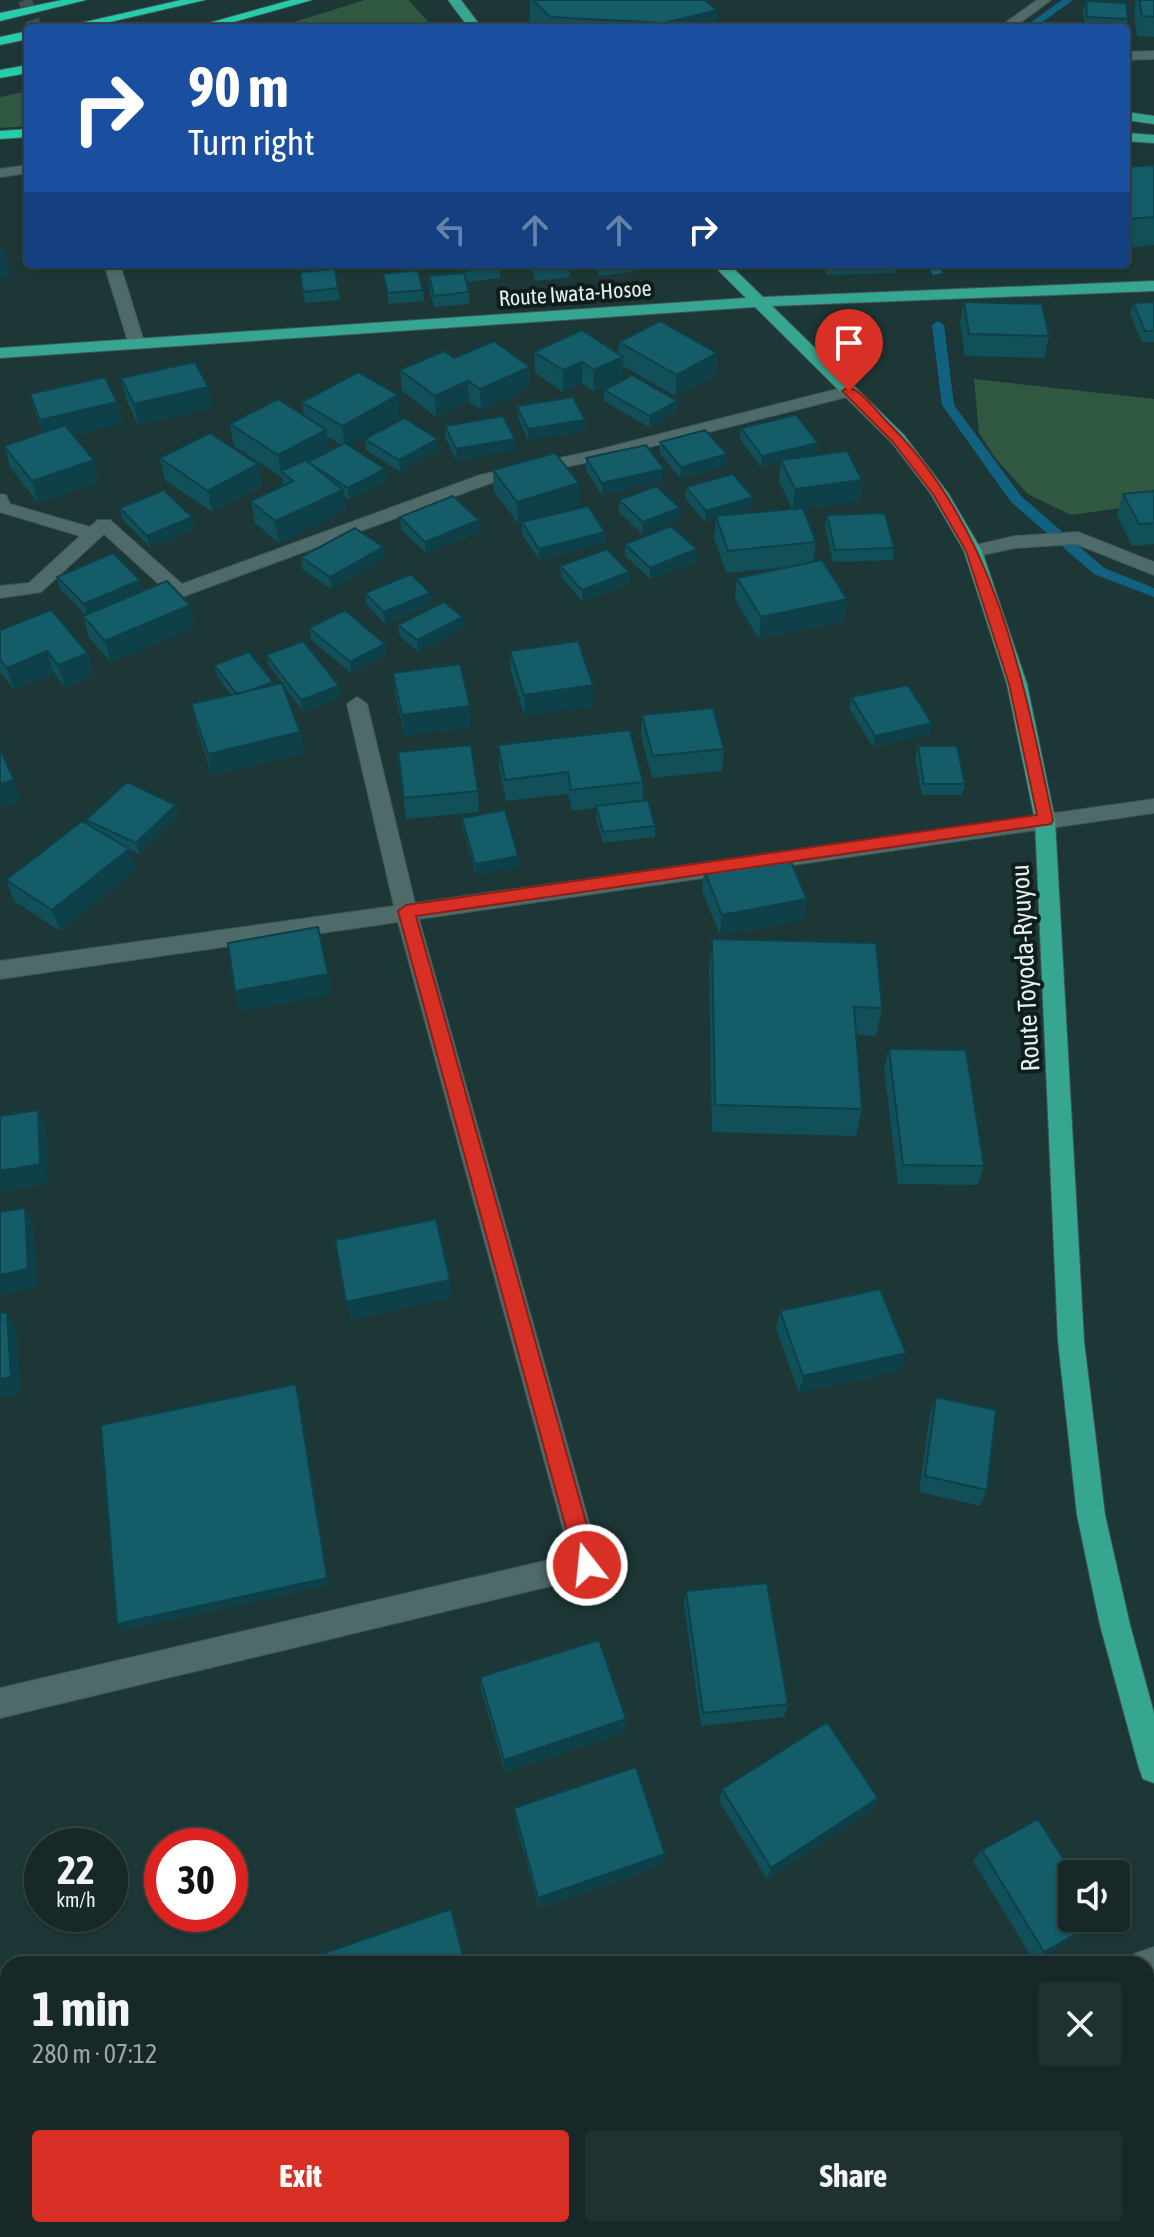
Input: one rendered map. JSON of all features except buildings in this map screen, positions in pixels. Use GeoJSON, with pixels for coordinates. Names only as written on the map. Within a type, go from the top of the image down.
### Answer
{"type":"FeatureCollection","features":[{"type":"Feature","properties":{"kind":"highway"},"geometry":{"type":"LineString","coordinates":[[0,17],[80,0]]}},
{"type":"Feature","properties":{"kind":"highway"},"geometry":{"type":"LineString","coordinates":[[84,24],[199,0]]}},
{"type":"Feature","properties":{"kind":"highway"},"geometry":{"type":"LineString","coordinates":[[213,24],[306,0]]}},
{"type":"Feature","properties":{"kind":"highway"},"geometry":{"type":"LineString","coordinates":[[0,41],[24,36]]}},
{"type":"Feature","properties":{"kind":"highway"},"geometry":{"type":"LineString","coordinates":[[0,74],[24,70]]}},
{"type":"Feature","properties":{"kind":"highway"},"geometry":{"type":"LineString","coordinates":[[0,135],[24,133]]}},
{"type":"Feature","properties":{"kind":"main road"},"geometry":{"type":"LineString","coordinates":[[454,0],[473,24]]}},
{"type":"Feature","properties":{"kind":"main road"},"geometry":{"type":"LineString","coordinates":[[1130,117],[1154,120]]}},
{"type":"Feature","properties":{"kind":"main road"},"geometry":{"type":"LineString","coordinates":[[1130,137],[1154,139]]}},
{"type":"Feature","properties":{"kind":"main road","name":"Route Toyoda-Ryuyou"},"geometry":{"type":"LineString","coordinates":[[724,268],[898,439],[939,493],[973,551],[1017,684],[1045,820],[1071,1341],[1091,1515],[1115,1625],[1154,1768]]}},
{"type":"Feature","properties":{"kind":"main road","name":"Route Iwata-Hosoe"},"geometry":{"type":"LineString","coordinates":[[0,353],[761,302],[1154,286]]}},
{"type":"Feature","properties":{"kind":"street"},"geometry":{"type":"LineString","coordinates":[[1010,24],[1045,0]]}},
{"type":"Feature","properties":{"kind":"street"},"geometry":{"type":"LineString","coordinates":[[1130,56],[1154,55]]}},
{"type":"Feature","properties":{"kind":"street"},"geometry":{"type":"LineString","coordinates":[[0,173],[24,170]]}},
{"type":"Feature","properties":{"kind":"street"},"geometry":{"type":"LineString","coordinates":[[113,268],[137,345]]}},
{"type":"Feature","properties":{"kind":"street"},"geometry":{"type":"LineString","coordinates":[[0,592],[34,588],[104,524],[179,592],[486,479],[598,455],[849,391]]}},
{"type":"Feature","properties":{"kind":"street"},"geometry":{"type":"LineString","coordinates":[[0,499],[2,507],[93,534]]}},
{"type":"Feature","properties":{"kind":"street"},"geometry":{"type":"LineString","coordinates":[[973,551],[1015,542],[1078,538],[1154,569]]}},
{"type":"Feature","properties":{"kind":"street"},"geometry":{"type":"LineString","coordinates":[[0,1703],[587,1565],[406,911],[357,704]]}},
{"type":"Feature","properties":{"kind":"street"},"geometry":{"type":"LineString","coordinates":[[0,970],[1154,806]]}},
{"type":"Feature","properties":{"kind":"green space"},"geometry":{"type":"Polygon","coordinates":[[[365,0],[408,0],[430,24],[288,24],[365,0]]]}},
{"type":"Feature","properties":{"kind":"green space"},"geometry":{"type":"Polygon","coordinates":[[[24,92],[24,126],[0,128],[0,97],[24,92]]]}},
{"type":"Feature","properties":{"kind":"green space"},"geometry":{"type":"Polygon","coordinates":[[[974,379],[1154,399],[1154,503],[1071,515],[1028,494],[996,459],[979,433],[974,379]]]}},
{"type":"Feature","properties":{"kind":"waterway"},"geometry":{"type":"LineString","coordinates":[[1034,24],[1068,0]]}},
{"type":"Feature","properties":{"kind":"waterway"},"geometry":{"type":"LineString","coordinates":[[934,268],[937,273]]}},
{"type":"Feature","properties":{"kind":"waterway"},"geometry":{"type":"LineString","coordinates":[[938,325],[948,405],[1016,499],[1099,571],[1154,593]]}},
{"type":"Feature","properties":{"kind":"tunnel"},"geometry":{"type":"LineString","coordinates":[[25,0],[34,24]]}},
{"type":"Feature","properties":{"kind":"route"},"geometry":{"type":"LineString","coordinates":[[587,1565],[406,911],[1045,820],[1017,684],[973,551],[939,493],[898,439],[849,391]]}}]}
